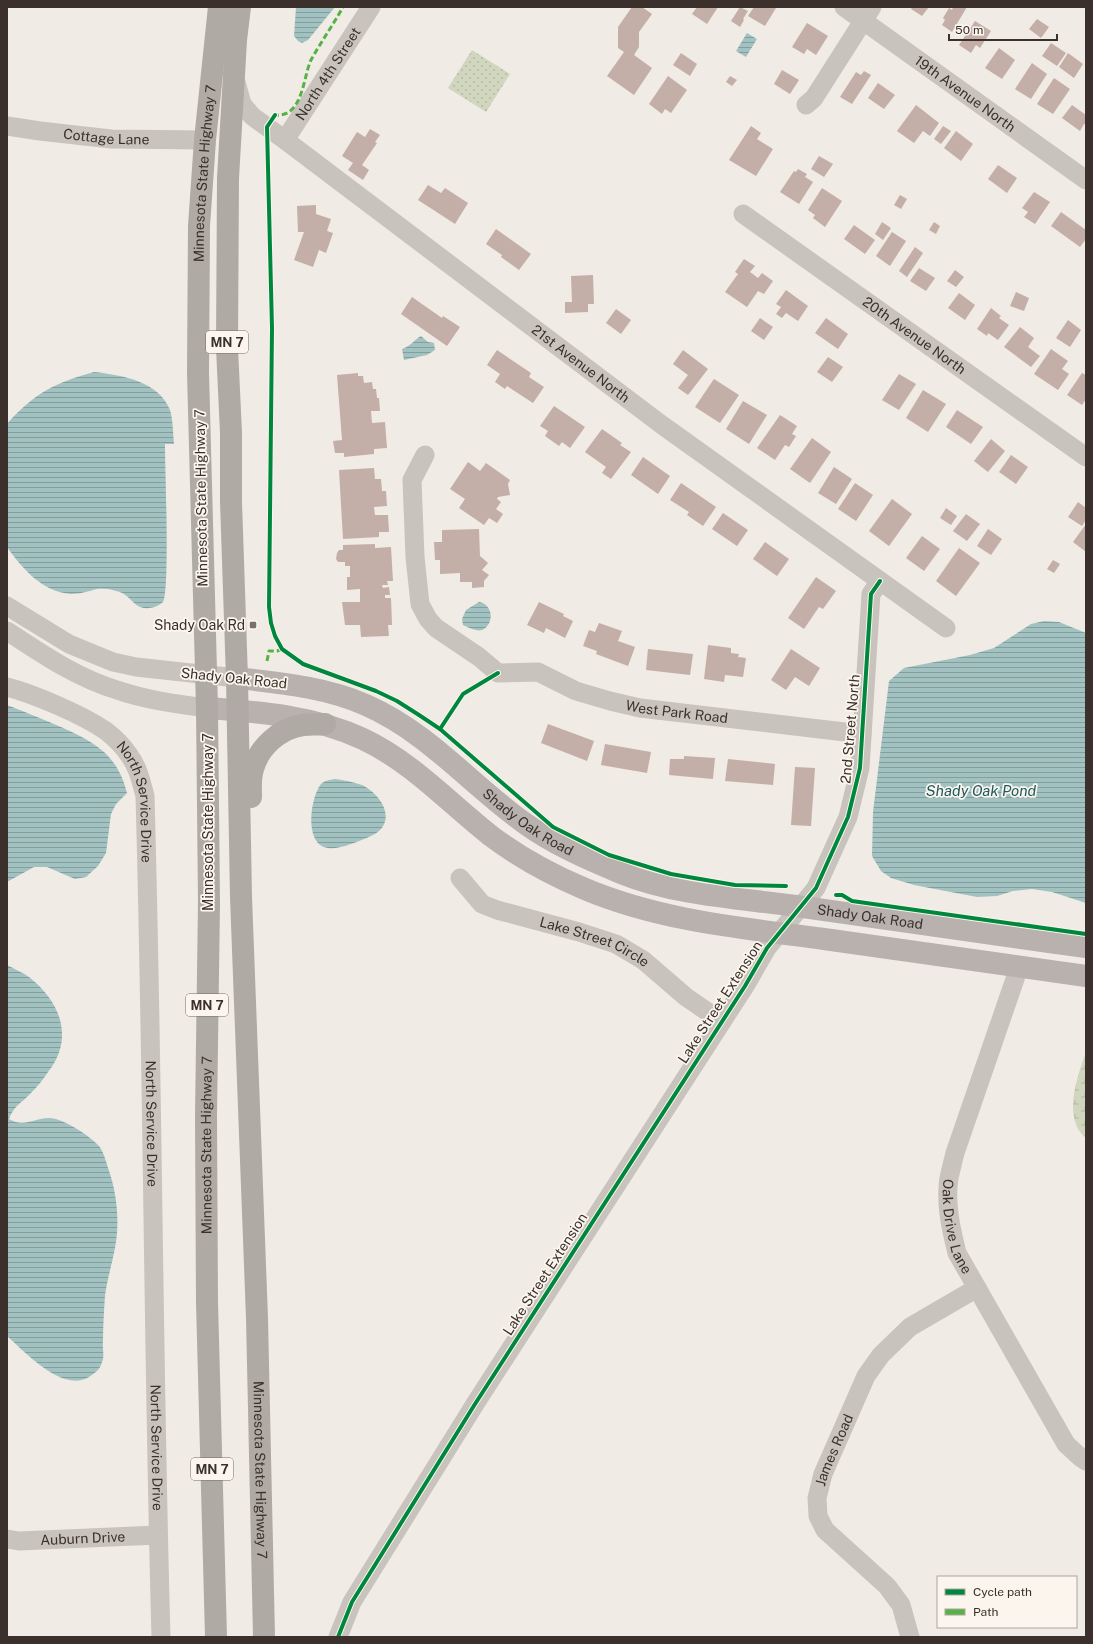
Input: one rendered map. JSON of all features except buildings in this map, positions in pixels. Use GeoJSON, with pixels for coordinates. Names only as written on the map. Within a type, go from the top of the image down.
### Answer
{"type":"FeatureCollection","features":[{"type":"Feature","properties":{"kind":"highway","name":"Minnesota State Highway 7"},"geometry":{"type":"LineString","coordinates":[[216,1637],[207,1294],[206,1101],[209,903],[207,708],[198,373],[199,226],[205,140],[219,7]]}},
{"type":"Feature","properties":{"kind":"highway","name":"Minnesota State Highway 7"},"geometry":{"type":"LineString","coordinates":[[240,7],[233,74],[228,178],[227,348],[246,1058],[254,1220],[264,1637]]}},
{"type":"Feature","properties":{"kind":"highway"},"geometry":{"type":"LineString","coordinates":[[246,1058],[252,864],[251,781],[253,769],[262,751],[276,736],[286,730],[302,725],[325,724]]}},
{"type":"Feature","properties":{"kind":"main road","name":"Shady Oak Road"},"geometry":{"type":"LineString","coordinates":[[237,678],[324,691],[347,698],[380,712],[406,726],[427,741],[500,804],[539,833],[568,850],[624,874],[689,891],[1086,947]]}},
{"type":"Feature","properties":{"kind":"main road","name":"Shady Oak Road"},"geometry":{"type":"LineString","coordinates":[[207,708],[276,714],[325,724],[364,740],[392,756],[419,775],[493,838],[533,863],[584,889],[619,902],[670,916],[778,933],[1086,976]]}},
{"type":"Feature","properties":{"kind":"street","name":"North 4th Street"},"geometry":{"type":"LineString","coordinates":[[286,140],[371,7]]}},
{"type":"Feature","properties":{"kind":"street","name":"19th Avenue North"},"geometry":{"type":"LineString","coordinates":[[844,7],[867,14],[1086,180]]}},
{"type":"Feature","properties":{"kind":"street"},"geometry":{"type":"LineString","coordinates":[[806,105],[814,98],[867,14]]}},
{"type":"Feature","properties":{"kind":"street","name":"21st Avenue North"},"geometry":{"type":"LineString","coordinates":[[233,74],[242,104],[252,116],[286,140],[662,425],[946,628]]}},
{"type":"Feature","properties":{"kind":"street","name":"Cottage Lane"},"geometry":{"type":"LineString","coordinates":[[7,126],[111,139],[205,140]]}},
{"type":"Feature","properties":{"kind":"street","name":"20th Avenue North"},"geometry":{"type":"LineString","coordinates":[[743,214],[1085,454]]}},
{"type":"Feature","properties":{"kind":"street","name":"West Park Road"},"geometry":{"type":"LineString","coordinates":[[425,455],[412,480],[417,588],[420,604],[428,619],[436,628],[479,657],[498,673],[538,672],[576,691],[640,708],[862,734]]}},
{"type":"Feature","properties":{"kind":"street","name":"2nd Street North"},"geometry":{"type":"LineString","coordinates":[[778,933],[816,888],[848,817],[860,768],[871,594],[880,581]]}},
{"type":"Feature","properties":{"kind":"street","name":"Shady Oak Road"},"geometry":{"type":"LineString","coordinates":[[7,606],[69,644],[107,660],[136,667],[237,678]]}},
{"type":"Feature","properties":{"kind":"street","name":"Shady Oak Road"},"geometry":{"type":"LineString","coordinates":[[7,631],[64,668],[116,690],[142,697],[207,708]]}},
{"type":"Feature","properties":{"kind":"street","name":"North Service Drive"},"geometry":{"type":"LineString","coordinates":[[7,687],[53,704],[106,731],[130,756],[139,772],[145,796],[152,1085],[158,1535],[161,1637]]}},
{"type":"Feature","properties":{"kind":"street","name":"Lake Street Circle"},"geometry":{"type":"LineString","coordinates":[[460,878],[482,904],[497,910],[601,938],[629,951],[656,970],[686,997],[721,1021]]}},
{"type":"Feature","properties":{"kind":"street","name":"Lake Street Extension"},"geometry":{"type":"LineString","coordinates":[[339,1635],[352,1602],[369,1574],[476,1404],[778,933]]}},
{"type":"Feature","properties":{"kind":"street","name":"Oak Drive Lane"},"geometry":{"type":"LineString","coordinates":[[1018,966],[949,1178],[948,1203],[951,1228],[957,1253],[1066,1444],[1086,1461]]}},
{"type":"Feature","properties":{"kind":"street","name":"James Road"},"geometry":{"type":"LineString","coordinates":[[910,1637],[901,1605],[887,1586],[825,1530],[818,1516],[817,1498],[823,1474],[866,1376],[881,1355],[910,1327],[977,1288]]}},
{"type":"Feature","properties":{"kind":"street","name":"Auburn Drive"},"geometry":{"type":"LineString","coordinates":[[7,1539],[19,1541],[158,1535]]}},
{"type":"Feature","properties":{"kind":"green space"},"geometry":{"type":"Polygon","coordinates":[[[472,50],[510,74],[486,112],[448,88],[472,50]]]}},
{"type":"Feature","properties":{"kind":"green space"},"geometry":{"type":"Polygon","coordinates":[[[1086,1052],[1086,1138],[1079,1130],[1073,1109],[1076,1085],[1086,1052]]]}},
{"type":"Feature","properties":{"kind":"water"},"geometry":{"type":"Polygon","coordinates":[[[296,7],[335,7],[308,40],[302,43],[294,36],[296,7]]]}},
{"type":"Feature","properties":{"kind":"water"},"geometry":{"type":"Polygon","coordinates":[[[747,33],[757,39],[746,57],[736,51],[747,33]]]}},
{"type":"Feature","properties":{"kind":"water"},"geometry":{"type":"Polygon","coordinates":[[[421,336],[428,342],[434,343],[435,350],[427,355],[404,360],[402,349],[421,336]]]}},
{"type":"Feature","properties":{"kind":"water"},"geometry":{"type":"Polygon","coordinates":[[[94,372],[116,375],[138,381],[148,386],[165,400],[171,414],[174,444],[165,444],[167,553],[165,593],[163,602],[152,607],[141,608],[118,591],[97,589],[71,594],[51,589],[42,584],[26,571],[7,547],[7,424],[26,405],[46,390],[68,380],[94,372]]]}},
{"type":"Feature","properties":{"kind":"water"},"geometry":{"type":"Polygon","coordinates":[[[479,602],[487,606],[491,614],[489,623],[482,630],[472,629],[463,625],[462,619],[466,610],[479,602]]]}},
{"type":"Feature","properties":{"kind":"water","name":"Shady Oak Pond"},"geometry":{"type":"Polygon","coordinates":[[[1044,621],[1059,622],[1086,633],[1086,903],[1052,892],[1032,889],[1013,891],[997,896],[977,897],[914,885],[891,878],[881,871],[872,856],[873,812],[889,681],[904,668],[970,655],[994,648],[1031,624],[1044,621]]]}},
{"type":"Feature","properties":{"kind":"water"},"geometry":{"type":"Polygon","coordinates":[[[7,705],[61,727],[95,745],[111,759],[123,780],[127,793],[116,804],[111,814],[106,853],[98,866],[86,877],[75,879],[47,867],[34,867],[7,882],[7,705]]]}},
{"type":"Feature","properties":{"kind":"water"},"geometry":{"type":"Polygon","coordinates":[[[335,779],[359,784],[370,790],[382,803],[386,818],[384,825],[378,832],[369,837],[355,843],[328,848],[320,845],[315,839],[312,830],[312,810],[314,799],[321,784],[335,779]]]}},
{"type":"Feature","properties":{"kind":"water"},"geometry":{"type":"Polygon","coordinates":[[[7,965],[29,977],[49,997],[56,1009],[62,1033],[61,1046],[56,1059],[42,1081],[16,1107],[9,1119],[14,1122],[24,1123],[49,1118],[61,1121],[76,1128],[99,1146],[103,1153],[114,1187],[117,1208],[117,1238],[105,1296],[103,1360],[99,1369],[95,1373],[89,1377],[78,1380],[67,1380],[56,1375],[34,1360],[7,1336],[7,965]]]}},
{"type":"Feature","properties":{"kind":"marked path"},"geometry":{"type":"LineString","coordinates":[[274,117],[275,115],[284,114],[291,110],[297,103],[311,60],[343,7]]}},
{"type":"Feature","properties":{"kind":"marked path"},"geometry":{"type":"LineString","coordinates":[[267,661],[269,651],[277,651],[282,649]]}},
{"type":"Feature","properties":{"kind":"cycle path"},"geometry":{"type":"LineString","coordinates":[[275,115],[267,127],[272,328],[269,607],[271,623],[275,636],[282,649],[303,664],[376,691],[397,701],[440,729],[553,827],[609,855],[671,874],[735,885],[786,886]]}},
{"type":"Feature","properties":{"kind":"cycle path"},"geometry":{"type":"LineString","coordinates":[[338,1637],[352,1602],[475,1404],[745,986],[767,948],[816,888],[848,817],[860,768],[871,594],[880,581]]}},
{"type":"Feature","properties":{"kind":"cycle path"},"geometry":{"type":"LineString","coordinates":[[440,729],[463,694],[498,673]]}},
{"type":"Feature","properties":{"kind":"cycle path"},"geometry":{"type":"LineString","coordinates":[[836,895],[842,895],[852,901],[1086,934]]}},
{"type":"Feature","properties":{"kind":"place","name":"Shady Oak Rd"},"geometry":{"type":"Point","coordinates":[253,625]}}]}
